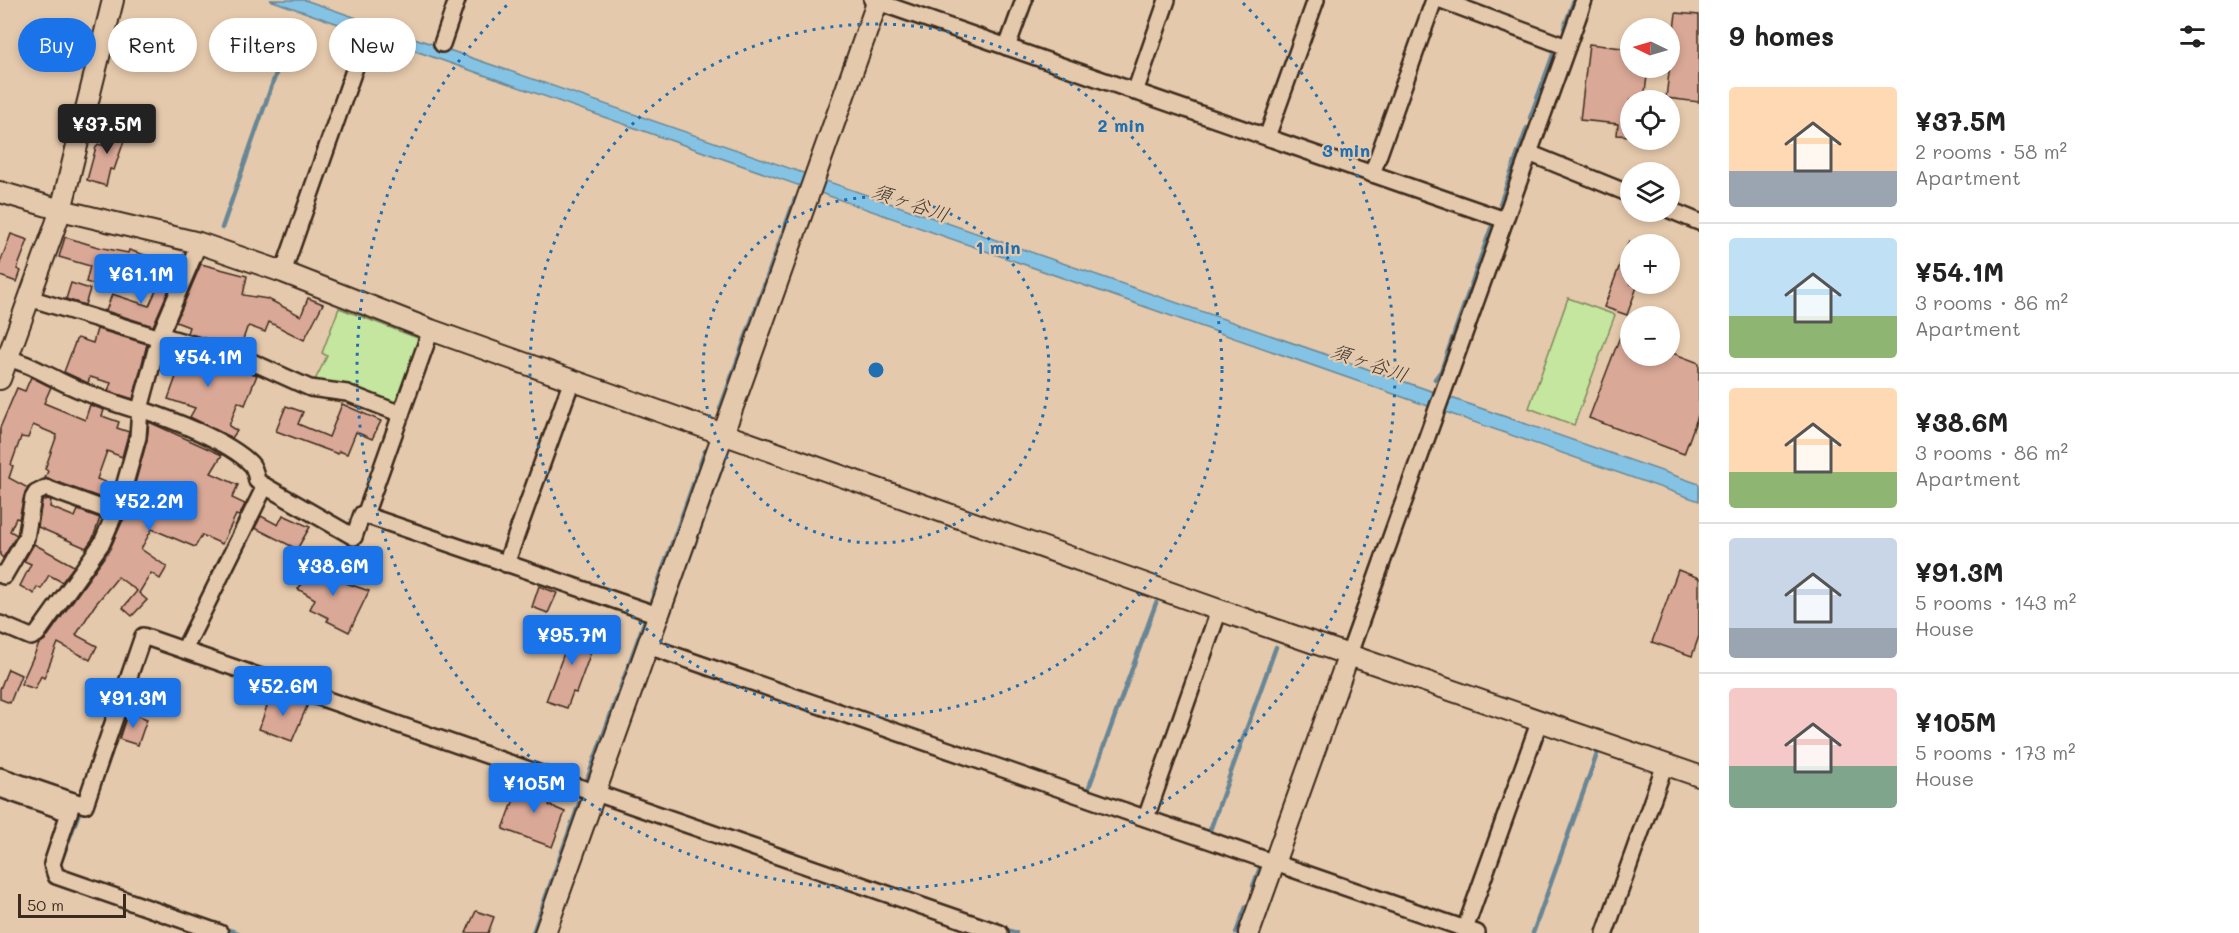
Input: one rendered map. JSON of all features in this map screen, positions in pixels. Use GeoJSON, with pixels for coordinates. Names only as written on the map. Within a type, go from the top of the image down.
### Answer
{"type":"FeatureCollection","features":[{"type":"Feature","properties":{"kind":"street"},"geometry":{"type":"LineString","coordinates":[[0,379],[4,357],[29,298],[61,210],[113,0]]}},
{"type":"Feature","properties":{"kind":"street"},"geometry":{"type":"LineString","coordinates":[[442,44],[457,0]]}},
{"type":"Feature","properties":{"kind":"street"},"geometry":{"type":"LineString","coordinates":[[1007,47],[1024,0]]}},
{"type":"Feature","properties":{"kind":"street"},"geometry":{"type":"LineString","coordinates":[[1136,92],[1167,0]]}},
{"type":"Feature","properties":{"kind":"street"},"geometry":{"type":"LineString","coordinates":[[1267,137],[1316,0]]}},
{"type":"Feature","properties":{"kind":"street"},"geometry":{"type":"LineString","coordinates":[[1372,174],[1434,0]]}},
{"type":"Feature","properties":{"kind":"street"},"geometry":{"type":"LineString","coordinates":[[1441,0],[1567,47]]}},
{"type":"Feature","properties":{"kind":"street"},"geometry":{"type":"LineString","coordinates":[[1249,933],[1584,0]]}},
{"type":"Feature","properties":{"kind":"street"},"geometry":{"type":"LineString","coordinates":[[545,933],[813,184],[876,1],[1505,220]]}},
{"type":"Feature","properties":{"kind":"street"},"geometry":{"type":"LineString","coordinates":[[283,272],[353,72]]}},
{"type":"Feature","properties":{"kind":"street"},"geometry":{"type":"LineString","coordinates":[[1529,153],[1620,190]]}},
{"type":"Feature","properties":{"kind":"street"},"geometry":{"type":"LineString","coordinates":[[0,192],[61,210],[199,243],[283,272],[431,330],[723,434],[1219,610],[1699,776]]}},
{"type":"Feature","properties":{"kind":"street"},"geometry":{"type":"LineString","coordinates":[[1680,214],[1699,222]]}},
{"type":"Feature","properties":{"kind":"street"},"geometry":{"type":"LineString","coordinates":[[0,624],[32,637],[36,634],[102,543],[115,513],[138,437],[140,410],[160,337],[199,243]]}},
{"type":"Feature","properties":{"kind":"street"},"geometry":{"type":"LineString","coordinates":[[29,298],[250,361],[310,388],[347,393],[401,414]]}},
{"type":"Feature","properties":{"kind":"street"},"geometry":{"type":"LineString","coordinates":[[4,357],[22,361],[61,382],[108,402],[186,426],[241,455],[253,466],[257,482],[354,537],[431,330]]}},
{"type":"Feature","properties":{"kind":"street"},"geometry":{"type":"LineString","coordinates":[[506,564],[572,380]]}},
{"type":"Feature","properties":{"kind":"street"},"geometry":{"type":"LineString","coordinates":[[184,650],[264,486]]}},
{"type":"Feature","properties":{"kind":"street"},"geometry":{"type":"LineString","coordinates":[[0,574],[4,576],[26,538],[33,498],[36,493],[46,488],[115,513]]}},
{"type":"Feature","properties":{"kind":"street"},"geometry":{"type":"LineString","coordinates":[[364,515],[658,615]]}},
{"type":"Feature","properties":{"kind":"street"},"geometry":{"type":"LineString","coordinates":[[1146,818],[1219,610]]}},
{"type":"Feature","properties":{"kind":"street"},"geometry":{"type":"LineString","coordinates":[[0,789],[71,807],[85,806],[144,636],[1000,933]]}},
{"type":"Feature","properties":{"kind":"street"},"geometry":{"type":"LineString","coordinates":[[648,646],[1471,931],[1540,720]]}},
{"type":"Feature","properties":{"kind":"street"},"geometry":{"type":"LineString","coordinates":[[1605,933],[1665,764]]}},
{"type":"Feature","properties":{"kind":"street"},"geometry":{"type":"LineString","coordinates":[[0,776],[71,807]]}},
{"type":"Feature","properties":{"kind":"street"},"geometry":{"type":"LineString","coordinates":[[71,807],[52,864],[56,876],[220,933]]}},
{"type":"Feature","properties":{"kind":"green space"},"geometry":{"type":"Polygon","coordinates":[[[1568,298],[1615,315],[1574,425],[1529,408],[1568,298]]]}},
{"type":"Feature","properties":{"kind":"green space"},"geometry":{"type":"Polygon","coordinates":[[[339,308],[420,339],[396,405],[312,386],[327,356],[322,353],[339,308]]]}},
{"type":"Feature","properties":{"kind":"water"},"geometry":{"type":"Polygon","coordinates":[[[270,0],[305,0],[357,18],[329,18],[329,21],[270,0]]]}},
{"type":"Feature","properties":{"kind":"water"},"geometry":{"type":"Polygon","coordinates":[[[416,39],[1699,484],[1699,501],[416,51],[416,39]]]}},
{"type":"Feature","properties":{"kind":"building"},"geometry":{"type":"Polygon","coordinates":[[[1676,13],[1699,15],[1699,102],[1680,100],[1680,90],[1667,90],[1668,78],[1680,78],[1680,18],[1675,18],[1676,13]]]}},
{"type":"Feature","properties":{"kind":"building"},"geometry":{"type":"Polygon","coordinates":[[[1589,44],[1620,48],[1620,78],[1647,78],[1645,90],[1620,90],[1620,135],[1617,135],[1618,124],[1580,120],[1589,44]]]}},
{"type":"Feature","properties":{"kind":"building"},"geometry":{"type":"Polygon","coordinates":[[[115,120],[126,123],[122,137],[125,138],[114,170],[110,169],[106,186],[87,180],[96,147],[98,144],[105,146],[115,120]]]}},
{"type":"Feature","properties":{"kind":"building"},"geometry":{"type":"Polygon","coordinates":[[[11,234],[28,240],[17,269],[21,271],[17,282],[0,276],[0,263],[11,234]]]}},
{"type":"Feature","properties":{"kind":"building"},"geometry":{"type":"Polygon","coordinates":[[[65,237],[98,247],[128,253],[129,250],[151,257],[147,270],[116,261],[108,289],[86,282],[90,266],[59,257],[65,237]]]}},
{"type":"Feature","properties":{"kind":"building"},"geometry":{"type":"Polygon","coordinates":[[[201,264],[247,276],[243,295],[268,299],[301,316],[308,298],[323,304],[304,340],[269,322],[265,332],[249,326],[240,348],[187,333],[189,327],[176,322],[201,264]]]}},
{"type":"Feature","properties":{"kind":"building"},"geometry":{"type":"Polygon","coordinates":[[[1620,265],[1620,294],[1634,294],[1630,306],[1620,306],[1620,313],[1604,307],[1620,265]]]}},
{"type":"Feature","properties":{"kind":"building"},"geometry":{"type":"Polygon","coordinates":[[[163,275],[173,280],[153,326],[106,311],[112,294],[149,306],[163,275]]]}},
{"type":"Feature","properties":{"kind":"building"},"geometry":{"type":"Polygon","coordinates":[[[71,283],[90,289],[85,305],[66,299],[71,283]]]}},
{"type":"Feature","properties":{"kind":"building"},"geometry":{"type":"Polygon","coordinates":[[[97,329],[147,344],[133,399],[108,391],[111,383],[90,377],[88,383],[64,372],[76,340],[78,338],[93,343],[97,329]]]}},
{"type":"Feature","properties":{"kind":"building"},"geometry":{"type":"Polygon","coordinates":[[[1620,337],[1620,366],[1680,366],[1680,356],[1699,363],[1699,413],[1684,454],[1589,418],[1620,337]]]}},
{"type":"Feature","properties":{"kind":"building"},"geometry":{"type":"Polygon","coordinates":[[[167,347],[257,375],[245,405],[238,402],[229,426],[237,431],[232,438],[190,417],[195,408],[168,399],[177,374],[161,369],[167,347]]]}},
{"type":"Feature","properties":{"kind":"building"},"geometry":{"type":"Polygon","coordinates":[[[31,377],[51,387],[44,403],[85,420],[90,405],[104,410],[102,416],[119,422],[117,428],[129,432],[122,457],[107,451],[97,479],[114,485],[107,500],[45,478],[48,471],[45,469],[57,435],[33,425],[28,438],[21,437],[9,478],[28,488],[19,519],[16,518],[10,531],[17,535],[3,558],[0,555],[0,428],[17,388],[25,391],[31,377]]]}},
{"type":"Feature","properties":{"kind":"building"},"geometry":{"type":"Polygon","coordinates":[[[342,404],[381,421],[372,439],[356,432],[347,454],[339,451],[338,454],[276,431],[286,406],[303,412],[298,424],[329,437],[342,404]]]}},
{"type":"Feature","properties":{"kind":"building"},"geometry":{"type":"Polygon","coordinates":[[[149,422],[222,455],[211,473],[238,485],[232,498],[245,504],[239,516],[236,515],[222,544],[202,535],[195,547],[152,529],[141,549],[167,567],[160,579],[151,573],[139,593],[147,600],[132,616],[123,608],[137,591],[118,577],[95,605],[76,635],[97,646],[90,660],[58,643],[44,678],[41,676],[35,689],[21,684],[39,644],[45,640],[110,549],[122,522],[136,500],[131,498],[147,440],[149,422]]]}},
{"type":"Feature","properties":{"kind":"building"},"geometry":{"type":"Polygon","coordinates":[[[51,500],[50,507],[75,517],[78,510],[100,518],[93,538],[86,548],[38,527],[42,501],[51,500]]]}},
{"type":"Feature","properties":{"kind":"building"},"geometry":{"type":"Polygon","coordinates":[[[283,515],[310,527],[297,549],[255,528],[261,516],[278,525],[283,515]]]}},
{"type":"Feature","properties":{"kind":"building"},"geometry":{"type":"Polygon","coordinates":[[[34,544],[74,566],[62,582],[49,575],[41,589],[37,587],[34,594],[20,586],[31,564],[24,561],[34,544]]]}},
{"type":"Feature","properties":{"kind":"building"},"geometry":{"type":"Polygon","coordinates":[[[314,564],[346,583],[369,591],[349,632],[327,621],[329,618],[310,609],[315,599],[298,589],[302,583],[299,581],[308,567],[312,569],[314,564]]]}},
{"type":"Feature","properties":{"kind":"building"},"geometry":{"type":"Polygon","coordinates":[[[1678,570],[1699,578],[1699,636],[1692,656],[1652,642],[1678,570]]]}},
{"type":"Feature","properties":{"kind":"building"},"geometry":{"type":"Polygon","coordinates":[[[539,586],[557,593],[548,613],[532,607],[539,586]]]}},
{"type":"Feature","properties":{"kind":"building"},"geometry":{"type":"Polygon","coordinates":[[[575,624],[598,633],[576,693],[573,692],[567,708],[546,701],[575,624]]]}},
{"type":"Feature","properties":{"kind":"building"},"geometry":{"type":"Polygon","coordinates":[[[8,669],[21,675],[10,703],[0,699],[0,689],[8,669]]]}},
{"type":"Feature","properties":{"kind":"building"},"geometry":{"type":"Polygon","coordinates":[[[277,693],[308,704],[292,741],[259,729],[268,703],[271,704],[277,693]]]}},
{"type":"Feature","properties":{"kind":"building"},"geometry":{"type":"Polygon","coordinates":[[[128,712],[147,719],[138,745],[119,739],[128,712]]]}},
{"type":"Feature","properties":{"kind":"building"},"geometry":{"type":"Polygon","coordinates":[[[522,778],[555,790],[549,805],[565,812],[552,847],[503,829],[522,778]]]}},
{"type":"Feature","properties":{"kind":"building"},"geometry":{"type":"Polygon","coordinates":[[[476,911],[494,917],[488,933],[466,933],[476,911]]]}},
{"type":"Feature","properties":{"kind":"waterway"},"geometry":{"type":"LineString","coordinates":[[1564,28],[1574,0]]}},
{"type":"Feature","properties":{"kind":"waterway"},"geometry":{"type":"LineString","coordinates":[[1530,118],[1554,52]]}},
{"type":"Feature","properties":{"kind":"waterway"},"geometry":{"type":"LineString","coordinates":[[222,228],[276,72]]}},
{"type":"Feature","properties":{"kind":"waterway"},"geometry":{"type":"LineString","coordinates":[[1500,204],[1527,128]]}},
{"type":"Feature","properties":{"kind":"waterway"},"geometry":{"type":"LineString","coordinates":[[720,409],[795,199]]}},
{"type":"Feature","properties":{"kind":"waterway"},"geometry":{"type":"LineString","coordinates":[[1435,379],[1441,371],[1491,228]]}},
{"type":"Feature","properties":{"kind":"waterway"},"geometry":{"type":"LineString","coordinates":[[649,608],[705,451]]}},
{"type":"Feature","properties":{"kind":"waterway"},"geometry":{"type":"LineString","coordinates":[[669,615],[724,462]]}},
{"type":"Feature","properties":{"kind":"waterway"},"geometry":{"type":"LineString","coordinates":[[1088,790],[1156,603]]}},
{"type":"Feature","properties":{"kind":"waterway"},"geometry":{"type":"LineString","coordinates":[[587,780],[645,620]]}},
{"type":"Feature","properties":{"kind":"waterway"},"geometry":{"type":"LineString","coordinates":[[1209,833],[1276,647]]}},
{"type":"Feature","properties":{"kind":"waterway"},"geometry":{"type":"LineString","coordinates":[[1533,933],[1597,754]]}},
{"type":"Feature","properties":{"kind":"waterway"},"geometry":{"type":"LineString","coordinates":[[533,933],[581,798]]}},
{"type":"Feature","properties":{"kind":"waterway"},"geometry":{"type":"LineString","coordinates":[[60,864],[80,810]]}},
{"type":"Feature","properties":{"kind":"waterway"},"geometry":{"type":"LineString","coordinates":[[1253,886],[1260,868],[1257,863]]}},
{"type":"Feature","properties":{"kind":"waterway"},"geometry":{"type":"LineString","coordinates":[[1236,933],[1246,907]]}},
{"type":"Feature","properties":{"kind":"waterway"},"geometry":{"type":"LineString","coordinates":[[220,927],[238,933]]}},
{"type":"Feature","properties":{"kind":"waterway"},"geometry":{"type":"LineString","coordinates":[[1001,928],[1016,933]]}},
{"type":"Feature","properties":{"kind":"water label","name":"須ヶ谷川"},"geometry":{"type":"Point","coordinates":[911,202]}},
{"type":"Feature","properties":{"kind":"water label","name":"須ヶ谷川"},"geometry":{"type":"Point","coordinates":[1370,362]}}]}
